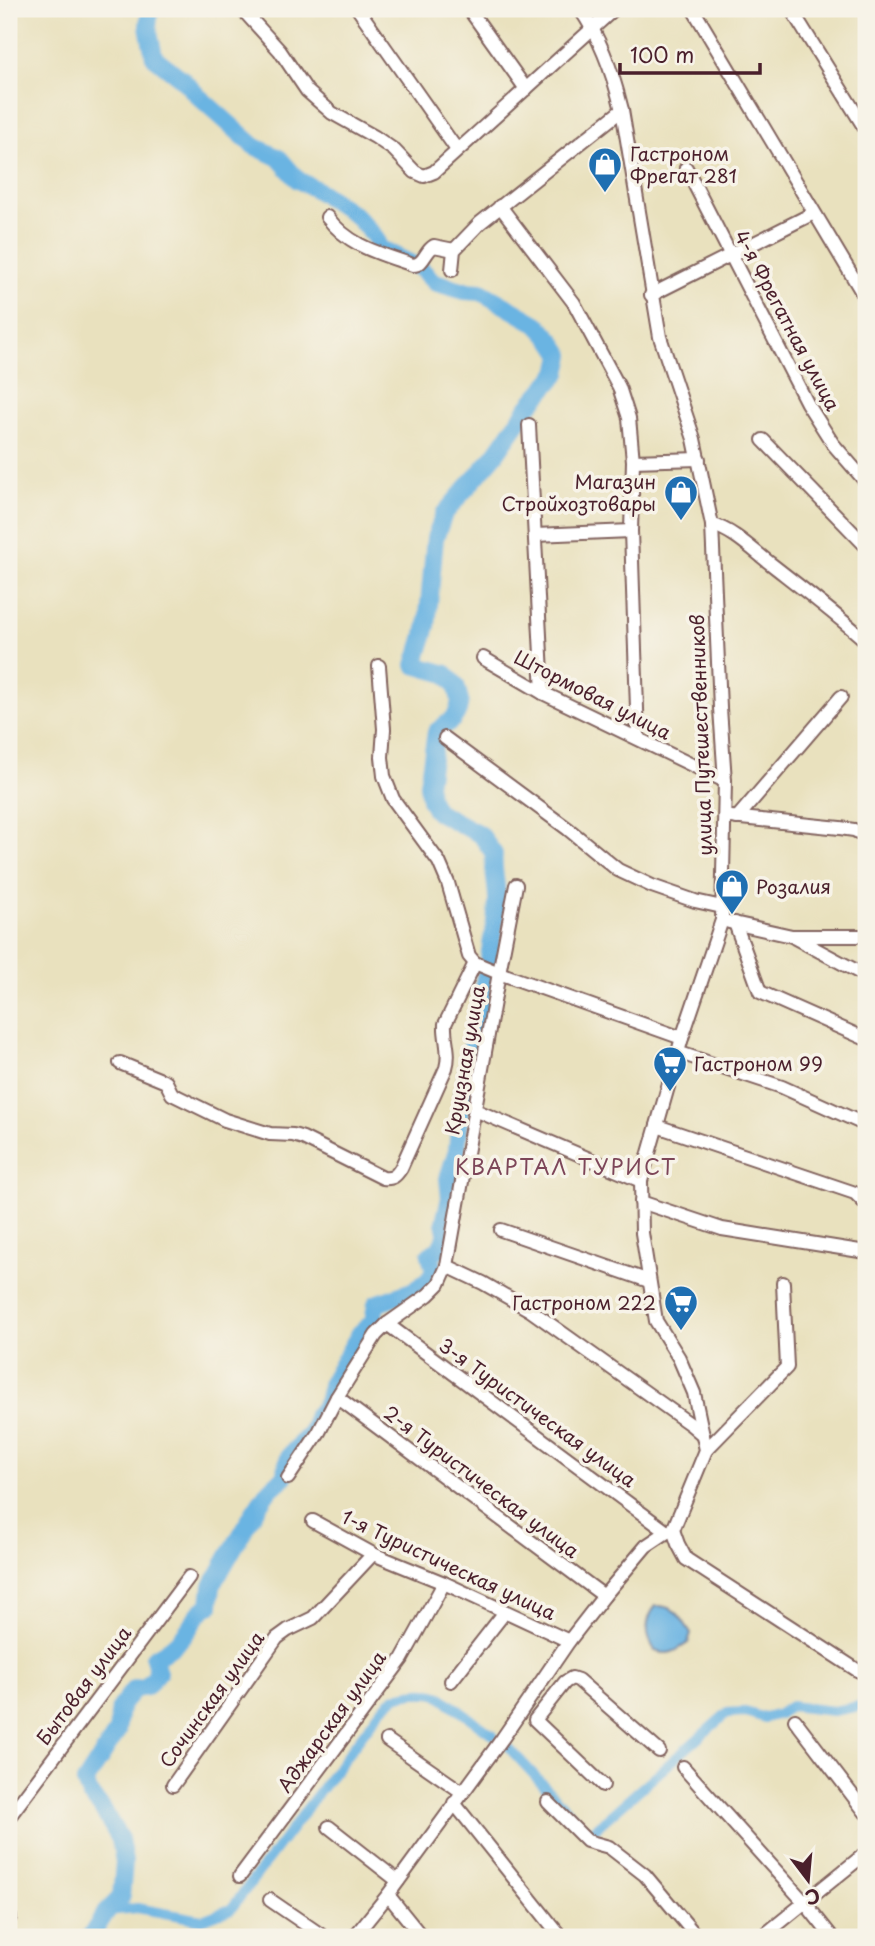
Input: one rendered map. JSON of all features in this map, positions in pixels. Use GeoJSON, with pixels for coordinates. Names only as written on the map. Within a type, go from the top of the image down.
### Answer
{"type":"FeatureCollection","features":[{"type":"Feature","properties":{"kind":"street"},"geometry":{"type":"LineString","coordinates":[[242,9],[280,51],[307,91],[332,113],[375,136],[394,150],[415,172],[424,176],[434,172],[614,9]]}},
{"type":"Feature","properties":{"kind":"street"},"geometry":{"type":"LineString","coordinates":[[358,9],[457,150]]}},
{"type":"Feature","properties":{"kind":"street"},"geometry":{"type":"LineString","coordinates":[[469,9],[526,89]]}},
{"type":"Feature","properties":{"kind":"street","name":"улица Путешественников"},"geometry":{"type":"LineString","coordinates":[[580,9],[594,29],[615,79],[660,337],[699,459],[712,525],[720,708],[725,781],[731,817],[726,917],[681,1038],[641,1181],[642,1233],[656,1321],[679,1358],[694,1393],[706,1450]]}},
{"type":"Feature","properties":{"kind":"street"},"geometry":{"type":"LineString","coordinates":[[693,9],[866,299]]}},
{"type":"Feature","properties":{"kind":"street"},"geometry":{"type":"LineString","coordinates":[[790,9],[866,130]]}},
{"type":"Feature","properties":{"kind":"street"},"geometry":{"type":"LineString","coordinates":[[452,270],[454,250],[464,239],[500,206],[621,110]]}},
{"type":"Feature","properties":{"kind":"street","name":"4-я Фрегатная улица"},"geometry":{"type":"LineString","coordinates":[[686,168],[807,403],[833,444],[866,482]]}},
{"type":"Feature","properties":{"kind":"street"},"geometry":{"type":"LineString","coordinates":[[500,206],[574,303],[619,387],[629,418],[633,461],[631,531],[638,738]]}},
{"type":"Feature","properties":{"kind":"street"},"geometry":{"type":"LineString","coordinates":[[651,295],[814,213]]}},
{"type":"Feature","properties":{"kind":"street"},"geometry":{"type":"LineString","coordinates":[[327,217],[344,237],[358,245],[413,265],[421,262],[434,246],[454,250]]}},
{"type":"Feature","properties":{"kind":"street"},"geometry":{"type":"LineString","coordinates":[[529,425],[543,693]]}},
{"type":"Feature","properties":{"kind":"street"},"geometry":{"type":"LineString","coordinates":[[764,440],[866,546]]}},
{"type":"Feature","properties":{"kind":"street"},"geometry":{"type":"LineString","coordinates":[[633,461],[699,459]]}},
{"type":"Feature","properties":{"kind":"street"},"geometry":{"type":"LineString","coordinates":[[712,525],[722,527],[749,547],[866,641]]}},
{"type":"Feature","properties":{"kind":"street"},"geometry":{"type":"LineString","coordinates":[[535,535],[631,531]]}},
{"type":"Feature","properties":{"kind":"street","name":"Штормовая улица"},"geometry":{"type":"LineString","coordinates":[[483,659],[543,693],[725,781]]}},
{"type":"Feature","properties":{"kind":"street"},"geometry":{"type":"LineString","coordinates":[[379,666],[384,729],[384,776],[393,799],[439,862],[448,883],[469,956],[475,963],[499,973],[681,1038]]}},
{"type":"Feature","properties":{"kind":"street"},"geometry":{"type":"LineString","coordinates":[[731,817],[841,697]]}},
{"type":"Feature","properties":{"kind":"street"},"geometry":{"type":"LineString","coordinates":[[445,738],[568,829],[618,870],[726,917],[792,936],[866,976]]}},
{"type":"Feature","properties":{"kind":"street"},"geometry":{"type":"LineString","coordinates":[[731,817],[840,828],[854,830],[866,836]]}},
{"type":"Feature","properties":{"kind":"street","name":"Круизная улица"},"geometry":{"type":"LineString","coordinates":[[288,1478],[376,1335],[428,1295],[439,1284],[447,1266],[516,885]]}},
{"type":"Feature","properties":{"kind":"street"},"geometry":{"type":"LineString","coordinates":[[726,917],[760,992],[866,1039]]}},
{"type":"Feature","properties":{"kind":"street"},"geometry":{"type":"LineString","coordinates":[[792,936],[866,936]]}},
{"type":"Feature","properties":{"kind":"street"},"geometry":{"type":"LineString","coordinates":[[120,1063],[166,1082],[172,1094],[225,1120],[271,1134],[303,1138],[390,1179],[397,1175],[401,1168],[446,1068],[449,1058],[445,1024],[475,963]]}},
{"type":"Feature","properties":{"kind":"street"},"geometry":{"type":"LineString","coordinates":[[677,1052],[782,1087],[866,1125]]}},
{"type":"Feature","properties":{"kind":"street"},"geometry":{"type":"LineString","coordinates":[[475,1110],[641,1181]]}},
{"type":"Feature","properties":{"kind":"street"},"geometry":{"type":"LineString","coordinates":[[657,1126],[855,1193],[866,1204]]}},
{"type":"Feature","properties":{"kind":"street"},"geometry":{"type":"LineString","coordinates":[[641,1202],[722,1229],[866,1252]]}},
{"type":"Feature","properties":{"kind":"street"},"geometry":{"type":"LineString","coordinates":[[501,1230],[649,1281]]}},
{"type":"Feature","properties":{"kind":"street"},"geometry":{"type":"LineString","coordinates":[[447,1266],[530,1310],[703,1435]]}},
{"type":"Feature","properties":{"kind":"street"},"geometry":{"type":"LineString","coordinates":[[354,1937],[398,1881],[604,1596],[646,1546],[670,1531],[706,1450],[787,1367],[783,1283]]}},
{"type":"Feature","properties":{"kind":"street","name":"3-я Туристическая улица"},"geometry":{"type":"LineString","coordinates":[[387,1324],[670,1531]]}},
{"type":"Feature","properties":{"kind":"street","name":"2-я Туристическая улица"},"geometry":{"type":"LineString","coordinates":[[337,1397],[604,1596]]}},
{"type":"Feature","properties":{"kind":"street","name":"1-я Туристическая улица"},"geometry":{"type":"LineString","coordinates":[[313,1521],[373,1554],[444,1583],[569,1641]]}},
{"type":"Feature","properties":{"kind":"street"},"geometry":{"type":"LineString","coordinates":[[670,1531],[686,1559],[866,1674]]}},
{"type":"Feature","properties":{"kind":"street","name":"Сочинская улица"},"geometry":{"type":"LineString","coordinates":[[173,1785],[277,1638],[313,1618],[373,1554]]}},
{"type":"Feature","properties":{"kind":"street","name":"Бытовая улица"},"geometry":{"type":"LineString","coordinates":[[9,1817],[189,1577]]}},
{"type":"Feature","properties":{"kind":"street","name":"Аджарская улица"},"geometry":{"type":"LineString","coordinates":[[240,1876],[402,1659],[444,1583]]}},
{"type":"Feature","properties":{"kind":"street"},"geometry":{"type":"LineString","coordinates":[[450,1681],[505,1612]]}},
{"type":"Feature","properties":{"kind":"street"},"geometry":{"type":"LineString","coordinates":[[535,1720],[565,1682],[572,1678],[578,1680],[659,1751]]}},
{"type":"Feature","properties":{"kind":"street"},"geometry":{"type":"LineString","coordinates":[[523,1709],[603,1785]]}},
{"type":"Feature","properties":{"kind":"street"},"geometry":{"type":"LineString","coordinates":[[795,1720],[866,1813]]}},
{"type":"Feature","properties":{"kind":"street"},"geometry":{"type":"LineString","coordinates":[[387,1740],[462,1792]]}},
{"type":"Feature","properties":{"kind":"street"},"geometry":{"type":"LineString","coordinates":[[683,1767],[805,1903],[832,1937]]}},
{"type":"Feature","properties":{"kind":"street"},"geometry":{"type":"LineString","coordinates":[[548,1802],[587,1841],[609,1847],[645,1875],[697,1937]]}},
{"type":"Feature","properties":{"kind":"street"},"geometry":{"type":"LineString","coordinates":[[454,1803],[561,1937]]}},
{"type":"Feature","properties":{"kind":"street"},"geometry":{"type":"LineString","coordinates":[[329,1827],[398,1881]]}},
{"type":"Feature","properties":{"kind":"street"},"geometry":{"type":"LineString","coordinates":[[762,1937],[866,1853]]}},
{"type":"Feature","properties":{"kind":"street"},"geometry":{"type":"LineString","coordinates":[[387,1895],[422,1937]]}},
{"type":"Feature","properties":{"kind":"street"},"geometry":{"type":"LineString","coordinates":[[270,1900],[324,1937]]}},
{"type":"Feature","properties":{"kind":"water"},"geometry":{"type":"Polygon","coordinates":[[[656,1606],[669,1608],[677,1614],[691,1633],[688,1643],[672,1652],[655,1651],[650,1640],[648,1622],[656,1606]]]}},
{"type":"Feature","properties":{"kind":"waterway"},"geometry":{"type":"LineString","coordinates":[[150,9],[148,26],[154,57],[182,79],[254,146],[279,158],[298,180],[356,216],[375,237],[379,248],[420,268],[434,282],[465,291],[481,292],[537,324],[562,355],[558,373],[529,406],[495,455],[444,514],[435,538],[427,626],[415,665],[446,674],[456,685],[460,700],[453,719],[436,732],[428,784],[430,799],[436,811],[481,835],[494,854],[497,904],[489,959]]}},
{"type":"Feature","properties":{"kind":"waterway"},"geometry":{"type":"LineString","coordinates":[[90,1937],[107,1911],[121,1897],[124,1862],[120,1839],[101,1807],[90,1795],[85,1782],[117,1732],[120,1707],[134,1689],[146,1687],[158,1673],[154,1658],[178,1642],[198,1615],[210,1605],[212,1586],[254,1512],[268,1491],[284,1477],[289,1456],[312,1431],[317,1415],[327,1403],[332,1381],[360,1333],[373,1322],[376,1304],[412,1291],[427,1282],[434,1270],[430,1255],[439,1249],[447,1236],[444,1222],[450,1198],[448,1178],[457,1150],[462,1099],[485,977]]}},
{"type":"Feature","properties":{"kind":"waterway"},"geometry":{"type":"LineString","coordinates":[[107,1911],[137,1908],[202,1920],[231,1909],[381,1710],[395,1698],[416,1693],[438,1695],[493,1735]]}},
{"type":"Feature","properties":{"kind":"waterway"},"geometry":{"type":"LineString","coordinates":[[509,1748],[589,1834],[727,1713],[745,1712],[765,1718],[779,1714],[791,1706],[833,1711],[866,1705]]}},
{"type":"Feature","properties":{"kind":"place","name":"Гастроном Фрегат 281"},"geometry":{"type":"Point","coordinates":[605,194]}},
{"type":"Feature","properties":{"kind":"place","name":"Магазин Стройхозтовары"},"geometry":{"type":"Point","coordinates":[681,522]}},
{"type":"Feature","properties":{"kind":"place","name":"Розалия"},"geometry":{"type":"Point","coordinates":[732,916]}},
{"type":"Feature","properties":{"kind":"place","name":"Гастроном 99"},"geometry":{"type":"Point","coordinates":[670,1093]}},
{"type":"Feature","properties":{"kind":"place","name":"Гастроном 222"},"geometry":{"type":"Point","coordinates":[681,1332]}},
{"type":"Feature","properties":{"kind":"district","name":"КВАРТАЛ ТУРИСТ"},"geometry":{"type":"Point","coordinates":[566,1166]}}]}
